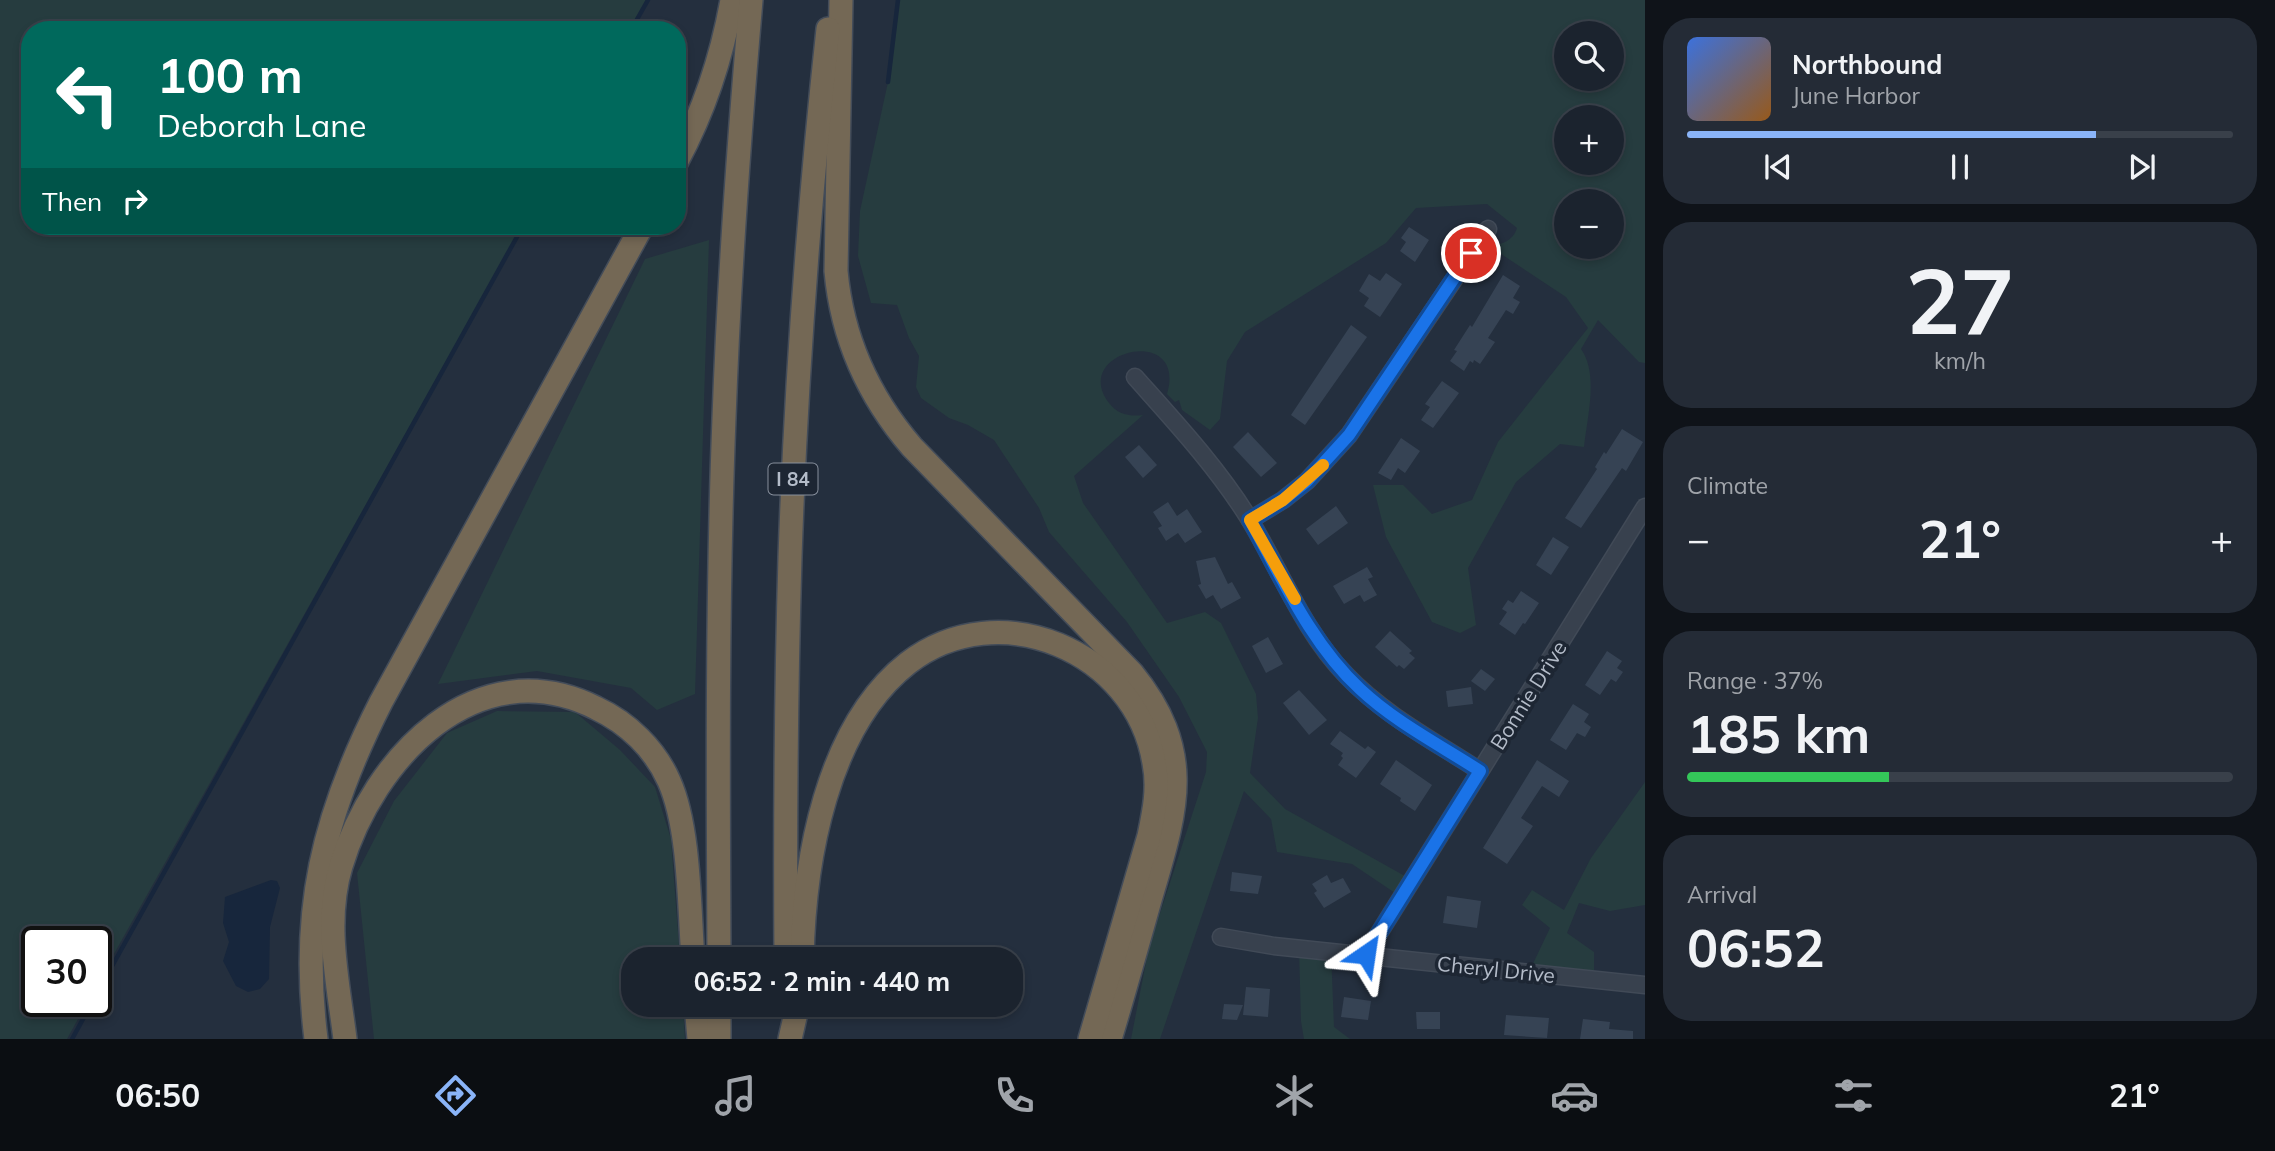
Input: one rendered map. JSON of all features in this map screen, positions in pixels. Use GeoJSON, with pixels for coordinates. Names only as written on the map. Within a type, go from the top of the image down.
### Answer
{"type":"FeatureCollection","features":[{"type":"Feature","properties":{"kind":"highway"},"geometry":{"type":"LineString","coordinates":[[686,141],[708,92],[721,51],[732,0]]}},
{"type":"Feature","properties":{"kind":"highway"},"geometry":{"type":"LineString","coordinates":[[719,947],[719,662],[724,420],[733,233],[751,0]]}},
{"type":"Feature","properties":{"kind":"highway","name":"I 84"},"geometry":{"type":"LineString","coordinates":[[786,947],[786,726],[793,483],[810,220],[831,0]]}},
{"type":"Feature","properties":{"kind":"highway"},"geometry":{"type":"LineString","coordinates":[[841,0],[836,271],[845,325],[862,372],[885,413],[912,447],[1132,673],[1157,709],[1171,746],[1176,778],[1173,819],[1110,1039]]}},
{"type":"Feature","properties":{"kind":"highway"},"geometry":{"type":"LineString","coordinates":[[316,1039],[310,961],[313,900],[328,833],[351,767],[387,691],[637,235]]}},
{"type":"Feature","properties":{"kind":"highway"},"geometry":{"type":"LineString","coordinates":[[803,947],[807,886],[823,803],[851,737],[876,698],[907,664],[927,651],[951,641],[1002,633],[1041,638],[1084,657],[1117,685],[1133,706],[1143,727],[1156,776],[1155,803],[1149,836],[1090,1039]]}},
{"type":"Feature","properties":{"kind":"highway"},"geometry":{"type":"LineString","coordinates":[[345,1039],[334,953],[333,916],[337,880],[357,824],[380,781],[414,743],[454,711],[488,697],[538,692],[577,699],[615,718],[637,736],[655,756],[672,789],[680,815],[692,947]]}},
{"type":"Feature","properties":{"kind":"highway"},"geometry":{"type":"LineString","coordinates":[[697,1017],[699,1039]]}},
{"type":"Feature","properties":{"kind":"highway"},"geometry":{"type":"LineString","coordinates":[[719,1017],[719,1039]]}},
{"type":"Feature","properties":{"kind":"highway"},"geometry":{"type":"LineString","coordinates":[[787,1017],[788,1039]]}},
{"type":"Feature","properties":{"kind":"highway"},"geometry":{"type":"LineString","coordinates":[[788,1039],[794,1017]]}},
{"type":"Feature","properties":{"kind":"street"},"geometry":{"type":"LineString","coordinates":[[1250,520],[1283,500],[1307,481],[1349,435],[1488,229]]}},
{"type":"Feature","properties":{"kind":"street"},"geometry":{"type":"LineString","coordinates":[[1135,377],[1194,443],[1250,520],[1313,632],[1344,673],[1383,708],[1480,771]]}},
{"type":"Feature","properties":{"kind":"street","name":"Bonnie Drive"},"geometry":{"type":"LineString","coordinates":[[1366,954],[1645,507]]}},
{"type":"Feature","properties":{"kind":"street","name":"Cheryl Drive"},"geometry":{"type":"LineString","coordinates":[[1221,937],[1274,946],[1645,985]]}},
{"type":"Feature","properties":{"kind":"green space"},"geometry":{"type":"Polygon","coordinates":[[[0,0],[648,0],[637,21],[21,21],[21,235],[517,235],[112,957],[112,926],[21,926],[21,1017],[79,1017],[67,1039],[0,1039],[0,0]]]}},
{"type":"Feature","properties":{"kind":"green space"},"geometry":{"type":"Polygon","coordinates":[[[898,0],[1645,0],[1645,363],[1639,362],[1598,320],[1581,349],[1591,383],[1584,447],[1560,444],[1516,482],[1468,568],[1476,625],[1460,633],[1432,622],[1386,537],[1373,485],[1403,485],[1432,514],[1472,500],[1498,442],[1588,328],[1566,297],[1489,246],[1506,242],[1517,228],[1487,204],[1416,208],[1386,243],[1245,332],[1227,361],[1220,419],[1210,430],[1182,410],[1179,400],[1175,402],[1167,394],[1169,372],[1161,358],[1147,352],[1131,352],[1115,359],[1104,370],[1101,385],[1109,403],[1124,414],[1143,415],[1074,476],[1083,503],[1167,623],[1205,612],[1221,623],[1256,694],[1258,718],[1250,773],[1285,809],[1412,880],[1401,897],[1352,864],[1277,852],[1271,819],[1244,791],[1160,1039],[1131,1039],[1149,947],[1206,772],[1207,752],[1179,697],[1127,622],[1049,532],[1039,508],[994,440],[949,418],[921,398],[916,387],[919,356],[897,305],[871,303],[858,256],[860,211],[888,82],[898,0]]]}},
{"type":"Feature","properties":{"kind":"green space"},"geometry":{"type":"Polygon","coordinates":[[[709,240],[695,694],[657,710],[631,688],[537,671],[438,684],[645,259],[709,240]]]}},
{"type":"Feature","properties":{"kind":"green space"},"geometry":{"type":"Polygon","coordinates":[[[497,711],[575,712],[620,750],[655,787],[671,839],[679,947],[621,947],[621,1017],[684,1017],[685,1039],[374,1039],[357,873],[394,801],[447,733],[497,711]]]}},
{"type":"Feature","properties":{"kind":"green space"},"geometry":{"type":"Polygon","coordinates":[[[1645,782],[1645,905],[1610,911],[1579,903],[1567,933],[1594,952],[1594,979],[1529,972],[1550,928],[1522,905],[1532,890],[1564,910],[1591,858],[1645,782]]]}},
{"type":"Feature","properties":{"kind":"green space"},"geometry":{"type":"Polygon","coordinates":[[[1299,948],[1331,951],[1334,1027],[1350,1039],[1304,1039],[1299,948]]]}},
{"type":"Feature","properties":{"kind":"water"},"geometry":{"type":"Polygon","coordinates":[[[271,880],[277,881],[280,888],[270,927],[269,979],[260,989],[248,992],[236,986],[223,961],[229,942],[223,923],[225,897],[271,880]]]}},
{"type":"Feature","properties":{"kind":"building"},"geometry":{"type":"Polygon","coordinates":[[[1409,227],[1429,240],[1415,262],[1400,251],[1406,242],[1401,238],[1409,227]]]}},
{"type":"Feature","properties":{"kind":"building"},"geometry":{"type":"Polygon","coordinates":[[[1386,273],[1402,284],[1380,317],[1364,306],[1369,298],[1359,291],[1369,274],[1380,281],[1386,273]]]}},
{"type":"Feature","properties":{"kind":"building"},"geometry":{"type":"Polygon","coordinates":[[[1503,275],[1520,286],[1513,298],[1520,302],[1513,314],[1506,310],[1488,338],[1495,342],[1480,364],[1474,360],[1473,363],[1470,361],[1464,371],[1450,361],[1457,351],[1454,350],[1470,325],[1472,327],[1503,275]]]}},
{"type":"Feature","properties":{"kind":"building"},"geometry":{"type":"Polygon","coordinates":[[[1351,325],[1367,337],[1305,425],[1291,415],[1351,325]]]}},
{"type":"Feature","properties":{"kind":"building"},"geometry":{"type":"Polygon","coordinates":[[[1442,381],[1459,393],[1433,428],[1421,420],[1430,407],[1425,404],[1442,381]]]}},
{"type":"Feature","properties":{"kind":"building"},"geometry":{"type":"Polygon","coordinates":[[[1622,429],[1643,442],[1626,471],[1622,468],[1581,528],[1565,518],[1597,469],[1595,467],[1604,452],[1606,454],[1622,429]]]}},
{"type":"Feature","properties":{"kind":"building"},"geometry":{"type":"Polygon","coordinates":[[[1248,432],[1277,463],[1261,477],[1233,447],[1248,432]]]}},
{"type":"Feature","properties":{"kind":"building"},"geometry":{"type":"Polygon","coordinates":[[[1401,438],[1420,451],[1405,473],[1398,468],[1391,480],[1378,473],[1401,438]]]}},
{"type":"Feature","properties":{"kind":"building"},"geometry":{"type":"Polygon","coordinates":[[[1139,445],[1157,465],[1143,478],[1125,457],[1139,445]]]}},
{"type":"Feature","properties":{"kind":"building"},"geometry":{"type":"Polygon","coordinates":[[[1168,502],[1177,516],[1187,509],[1202,532],[1185,543],[1178,533],[1166,541],[1158,528],[1162,526],[1153,512],[1168,502]]]}},
{"type":"Feature","properties":{"kind":"building"},"geometry":{"type":"Polygon","coordinates":[[[1336,506],[1348,523],[1318,545],[1306,529],[1336,506]]]}},
{"type":"Feature","properties":{"kind":"building"},"geometry":{"type":"Polygon","coordinates":[[[1553,537],[1569,547],[1551,575],[1536,565],[1553,537]]]}},
{"type":"Feature","properties":{"kind":"building"},"geometry":{"type":"Polygon","coordinates":[[[1215,557],[1228,584],[1232,582],[1241,598],[1221,609],[1213,595],[1206,599],[1198,585],[1201,584],[1196,561],[1215,557]]]}},
{"type":"Feature","properties":{"kind":"building"},"geometry":{"type":"Polygon","coordinates":[[[1367,567],[1373,577],[1368,579],[1377,595],[1364,602],[1360,595],[1344,604],[1333,586],[1367,567]]]}},
{"type":"Feature","properties":{"kind":"building"},"geometry":{"type":"Polygon","coordinates":[[[1521,591],[1539,603],[1515,635],[1499,624],[1507,612],[1502,609],[1508,600],[1513,603],[1521,591]]]}},
{"type":"Feature","properties":{"kind":"building"},"geometry":{"type":"Polygon","coordinates":[[[1390,631],[1412,651],[1409,653],[1415,658],[1404,669],[1399,665],[1397,667],[1375,647],[1390,631]]]}},
{"type":"Feature","properties":{"kind":"building"},"geometry":{"type":"Polygon","coordinates":[[[1268,637],[1283,664],[1266,673],[1252,646],[1268,637]]]}},
{"type":"Feature","properties":{"kind":"building"},"geometry":{"type":"Polygon","coordinates":[[[1607,651],[1622,661],[1617,668],[1623,672],[1616,682],[1611,679],[1600,695],[1585,685],[1607,651]]]}},
{"type":"Feature","properties":{"kind":"building"},"geometry":{"type":"Polygon","coordinates":[[[1481,669],[1495,679],[1485,691],[1471,681],[1481,669]]]}},
{"type":"Feature","properties":{"kind":"building"},"geometry":{"type":"Polygon","coordinates":[[[1471,687],[1473,704],[1448,707],[1446,691],[1471,687]]]}},
{"type":"Feature","properties":{"kind":"building"},"geometry":{"type":"Polygon","coordinates":[[[1299,690],[1327,720],[1309,735],[1283,703],[1299,690]]]}},
{"type":"Feature","properties":{"kind":"building"},"geometry":{"type":"Polygon","coordinates":[[[1573,704],[1589,714],[1584,722],[1591,727],[1585,737],[1577,733],[1566,750],[1550,740],[1573,704]]]}},
{"type":"Feature","properties":{"kind":"building"},"geometry":{"type":"Polygon","coordinates":[[[1340,731],[1365,749],[1368,746],[1376,752],[1356,778],[1338,765],[1343,753],[1330,744],[1340,731]]]}},
{"type":"Feature","properties":{"kind":"building"},"geometry":{"type":"Polygon","coordinates":[[[1396,760],[1432,785],[1415,811],[1380,784],[1396,760]]]}},
{"type":"Feature","properties":{"kind":"building"},"geometry":{"type":"Polygon","coordinates":[[[1537,760],[1569,781],[1559,797],[1542,786],[1521,818],[1533,826],[1507,864],[1483,848],[1537,760]]]}},
{"type":"Feature","properties":{"kind":"building"},"geometry":{"type":"Polygon","coordinates":[[[1232,872],[1262,876],[1258,894],[1230,891],[1232,872]]]}},
{"type":"Feature","properties":{"kind":"building"},"geometry":{"type":"Polygon","coordinates":[[[1327,875],[1331,883],[1343,878],[1351,892],[1324,908],[1314,893],[1317,891],[1312,884],[1327,875]]]}},
{"type":"Feature","properties":{"kind":"building"},"geometry":{"type":"Polygon","coordinates":[[[1447,896],[1481,901],[1477,928],[1443,923],[1447,896]]]}},
{"type":"Feature","properties":{"kind":"building"},"geometry":{"type":"Polygon","coordinates":[[[1246,987],[1270,989],[1268,1017],[1243,1015],[1246,987]]]}},
{"type":"Feature","properties":{"kind":"building"},"geometry":{"type":"Polygon","coordinates":[[[1344,997],[1371,1001],[1368,1020],[1341,1017],[1344,997]]]}},
{"type":"Feature","properties":{"kind":"building"},"geometry":{"type":"Polygon","coordinates":[[[1224,1004],[1243,1005],[1237,1020],[1222,1019],[1224,1004]]]}},
{"type":"Feature","properties":{"kind":"building"},"geometry":{"type":"Polygon","coordinates":[[[1416,1012],[1440,1012],[1440,1029],[1417,1029],[1416,1012]]]}},
{"type":"Feature","properties":{"kind":"building"},"geometry":{"type":"Polygon","coordinates":[[[1506,1015],[1549,1018],[1547,1038],[1504,1035],[1506,1015]]]}},
{"type":"Feature","properties":{"kind":"building"},"geometry":{"type":"Polygon","coordinates":[[[1583,1019],[1610,1022],[1609,1029],[1633,1031],[1633,1039],[1580,1039],[1583,1019]]]}},
{"type":"Feature","properties":{"kind":"waterway"},"geometry":{"type":"LineString","coordinates":[[636,21],[648,0]]}},
{"type":"Feature","properties":{"kind":"waterway"},"geometry":{"type":"LineString","coordinates":[[888,82],[898,0]]}},
{"type":"Feature","properties":{"kind":"waterway"},"geometry":{"type":"LineString","coordinates":[[112,966],[518,235]]}},
{"type":"Feature","properties":{"kind":"waterway"},"geometry":{"type":"LineString","coordinates":[[72,1039],[84,1017]]}},
{"type":"Feature","properties":{"kind":"slow traffic"},"geometry":{"type":"LineString","coordinates":[[1295,599],[1250,520],[1283,500],[1323,465]]}},
{"type":"Feature","properties":{"kind":"route"},"geometry":{"type":"LineString","coordinates":[[1366,954],[1480,771],[1383,708],[1344,673],[1313,632],[1250,520],[1283,500],[1330,459],[1369,407],[1471,253]]}}]}
